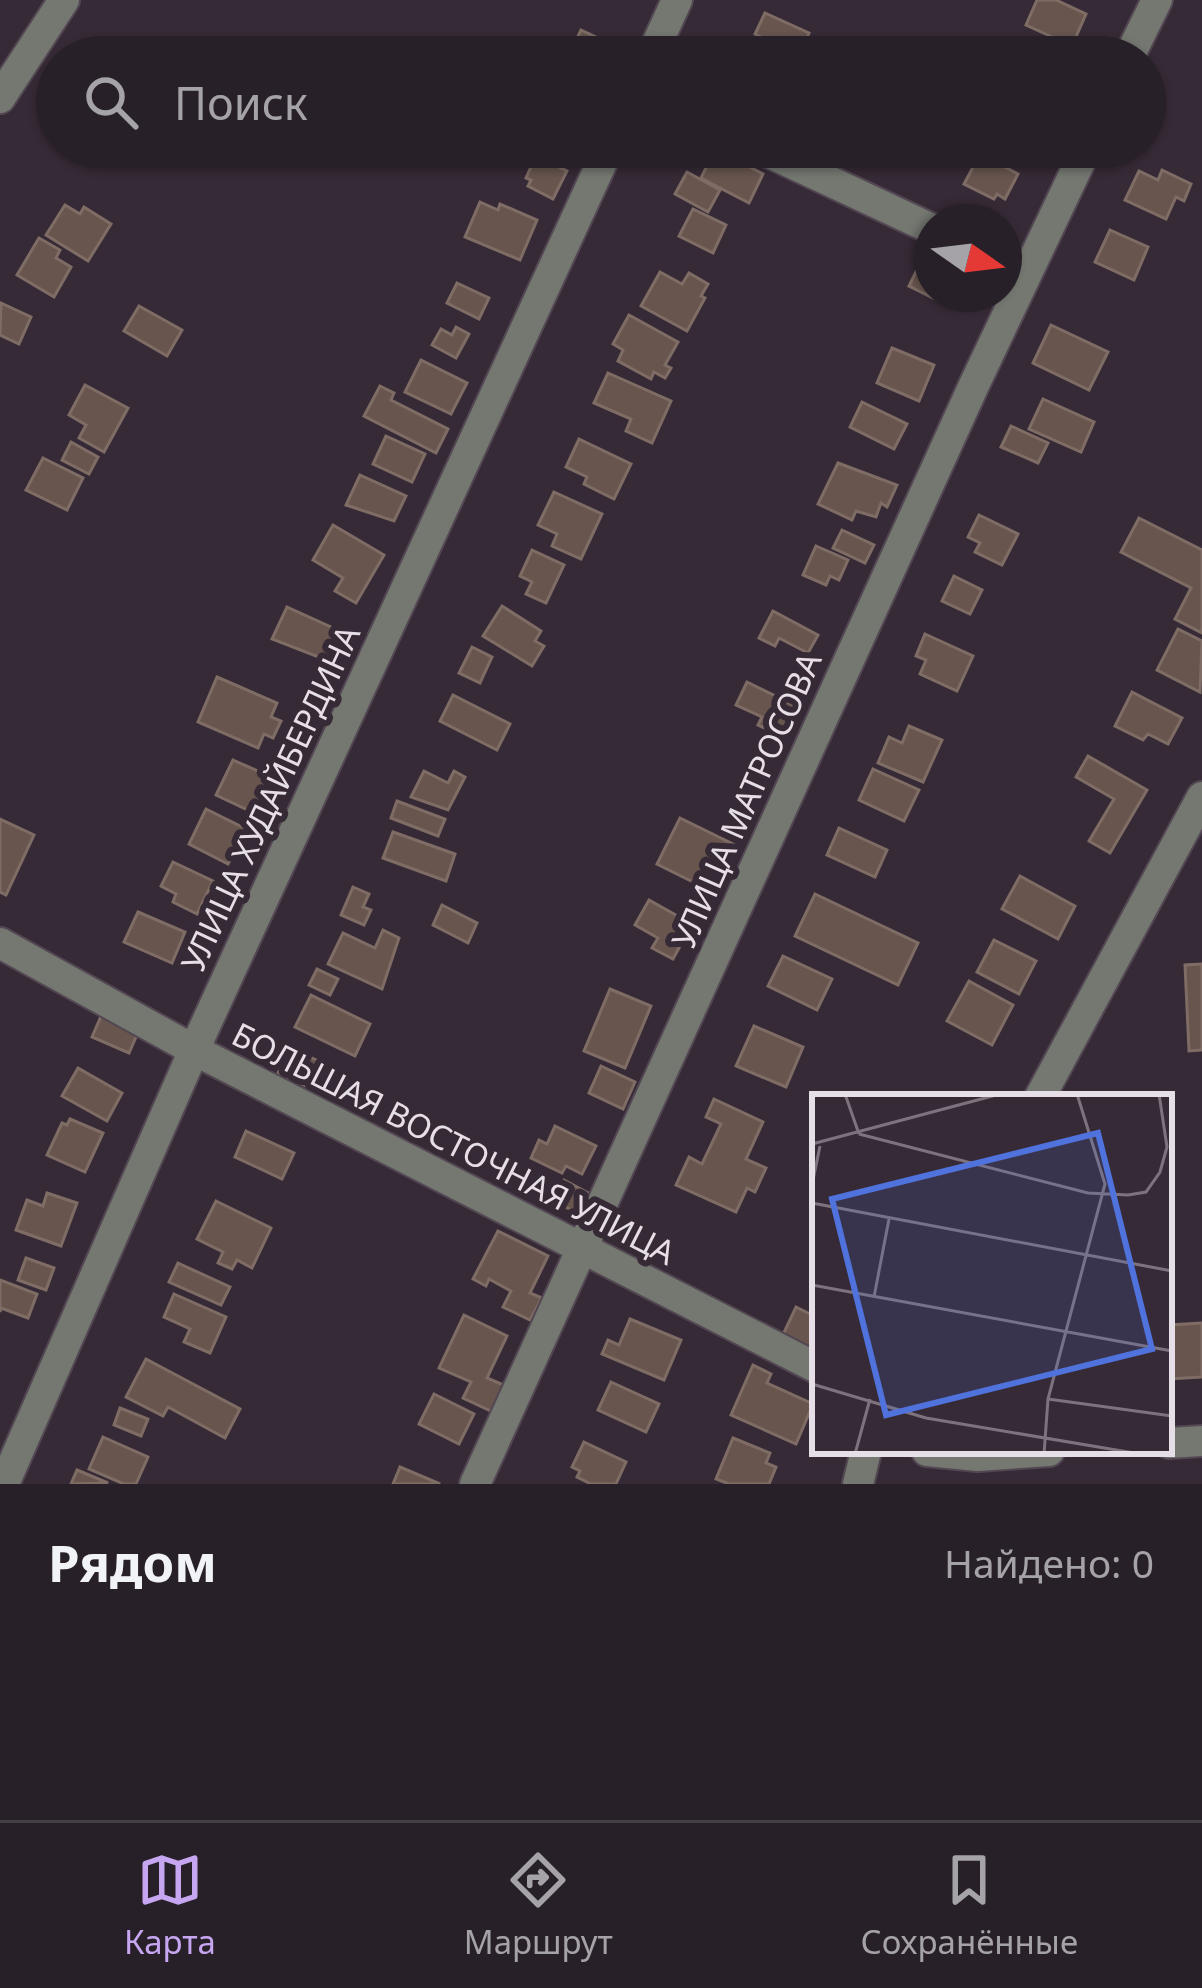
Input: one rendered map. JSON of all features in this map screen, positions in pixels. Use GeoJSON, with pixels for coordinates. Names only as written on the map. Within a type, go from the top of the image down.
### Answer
{"type":"FeatureCollection","features":[{"type":"Feature","properties":{"kind":"street"},"geometry":{"type":"LineString","coordinates":[[40,36],[64,0]]}},
{"type":"Feature","properties":{"kind":"street"},"geometry":{"type":"LineString","coordinates":[[661,36],[677,0]]}},
{"type":"Feature","properties":{"kind":"street"},"geometry":{"type":"LineString","coordinates":[[1140,36],[1156,0]]}},
{"type":"Feature","properties":{"kind":"street"},"geometry":{"type":"LineString","coordinates":[[0,98],[36,43]]}},
{"type":"Feature","properties":{"kind":"street","name":"УЛИЦА ХУДАЙБЕРДИНА"},"geometry":{"type":"LineString","coordinates":[[4,1484],[194,1050],[599,168]]}},
{"type":"Feature","properties":{"kind":"street"},"geometry":{"type":"LineString","coordinates":[[802,168],[914,221]]}},
{"type":"Feature","properties":{"kind":"street","name":"УЛИЦА МАТРОСОВА"},"geometry":{"type":"LineString","coordinates":[[1022,256],[1075,168]]}},
{"type":"Feature","properties":{"kind":"street","name":"УЛИЦА МАТРОСОВА"},"geometry":{"type":"LineString","coordinates":[[475,1484],[996,312]]}},
{"type":"Feature","properties":{"kind":"street"},"geometry":{"type":"LineString","coordinates":[[1042,1094],[1202,797]]}},
{"type":"Feature","properties":{"kind":"street","name":"БОЛЬШАЯ ВОСТОЧНАЯ УЛИЦА"},"geometry":{"type":"LineString","coordinates":[[0,943],[194,1050],[812,1365]]}},
{"type":"Feature","properties":{"kind":"street"},"geometry":{"type":"LineString","coordinates":[[1172,1443],[1202,1441]]}},
{"type":"Feature","properties":{"kind":"street"},"geometry":{"type":"LineString","coordinates":[[858,1484],[865,1454]]}},
{"type":"Feature","properties":{"kind":"street"},"geometry":{"type":"LineString","coordinates":[[958,1454],[1006,1454]]}},
{"type":"Feature","properties":{"kind":"building"},"geometry":{"type":"Polygon","coordinates":[[[1037,0],[1056,0],[1086,14],[1076,36],[1050,36],[1026,25],[1037,0]]]}},
{"type":"Feature","properties":{"kind":"building"},"geometry":{"type":"Polygon","coordinates":[[[765,13],[809,33],[808,36],[755,34],[765,13]]]}},
{"type":"Feature","properties":{"kind":"building"},"geometry":{"type":"Polygon","coordinates":[[[531,168],[567,171],[553,199],[528,186],[531,180],[526,178],[531,168]]]}},
{"type":"Feature","properties":{"kind":"building"},"geometry":{"type":"Polygon","coordinates":[[[706,168],[751,168],[763,174],[749,203],[701,178],[706,168]]]}},
{"type":"Feature","properties":{"kind":"building"},"geometry":{"type":"Polygon","coordinates":[[[973,168],[1007,168],[1018,174],[1005,199],[997,194],[994,199],[964,184],[973,168]]]}},
{"type":"Feature","properties":{"kind":"building"},"geometry":{"type":"Polygon","coordinates":[[[1162,170],[1191,184],[1184,201],[1176,197],[1166,219],[1125,200],[1139,171],[1158,180],[1162,170]]]}},
{"type":"Feature","properties":{"kind":"building"},"geometry":{"type":"Polygon","coordinates":[[[687,172],[720,190],[708,212],[675,194],[687,172]]]}},
{"type":"Feature","properties":{"kind":"building"},"geometry":{"type":"Polygon","coordinates":[[[480,202],[498,210],[500,204],[537,220],[520,260],[465,237],[480,202]]]}},
{"type":"Feature","properties":{"kind":"building"},"geometry":{"type":"Polygon","coordinates":[[[65,205],[80,214],[84,207],[111,224],[88,261],[46,235],[65,205]]]}},
{"type":"Feature","properties":{"kind":"building"},"geometry":{"type":"Polygon","coordinates":[[[693,209],[726,225],[713,253],[679,236],[693,209]]]}},
{"type":"Feature","properties":{"kind":"building"},"geometry":{"type":"Polygon","coordinates":[[[1110,230],[1148,247],[1134,280],[1095,262],[1110,230]]]}},
{"type":"Feature","properties":{"kind":"building"},"geometry":{"type":"Polygon","coordinates":[[[39,238],[60,250],[56,258],[71,267],[54,297],[17,275],[39,238]]]}},
{"type":"Feature","properties":{"kind":"building"},"geometry":{"type":"Polygon","coordinates":[[[660,272],[682,284],[689,273],[708,284],[687,331],[641,306],[660,272]]]}},
{"type":"Feature","properties":{"kind":"building"},"geometry":{"type":"Polygon","coordinates":[[[457,283],[489,298],[479,319],[447,303],[457,283]]]}},
{"type":"Feature","properties":{"kind":"building"},"geometry":{"type":"Polygon","coordinates":[[[1,303],[31,317],[19,344],[0,335],[1,303]]]}},
{"type":"Feature","properties":{"kind":"building"},"geometry":{"type":"Polygon","coordinates":[[[139,306],[182,330],[167,356],[124,331],[139,306]]]}},
{"type":"Feature","properties":{"kind":"building"},"geometry":{"type":"Polygon","coordinates":[[[629,315],[678,342],[665,365],[671,368],[665,378],[654,372],[651,379],[618,361],[623,350],[613,344],[629,315]]]}},
{"type":"Feature","properties":{"kind":"building"},"geometry":{"type":"Polygon","coordinates":[[[1051,325],[1108,352],[1089,390],[1033,363],[1051,325]]]}},
{"type":"Feature","properties":{"kind":"building"},"geometry":{"type":"Polygon","coordinates":[[[456,327],[469,334],[456,358],[432,345],[441,329],[452,335],[456,327]]]}},
{"type":"Feature","properties":{"kind":"building"},"geometry":{"type":"Polygon","coordinates":[[[892,348],[934,365],[919,401],[877,383],[892,348]]]}},
{"type":"Feature","properties":{"kind":"building"},"geometry":{"type":"Polygon","coordinates":[[[421,360],[467,383],[451,414],[405,392],[421,360]]]}},
{"type":"Feature","properties":{"kind":"building"},"geometry":{"type":"Polygon","coordinates":[[[608,373],[671,401],[652,443],[626,431],[631,419],[594,403],[608,373]]]}},
{"type":"Feature","properties":{"kind":"building"},"geometry":{"type":"Polygon","coordinates":[[[85,385],[128,408],[104,452],[79,438],[86,425],[69,415],[85,385]]]}},
{"type":"Feature","properties":{"kind":"building"},"geometry":{"type":"Polygon","coordinates":[[[380,386],[394,393],[391,400],[448,429],[436,453],[364,416],[380,386]]]}},
{"type":"Feature","properties":{"kind":"building"},"geometry":{"type":"Polygon","coordinates":[[[1043,399],[1094,422],[1081,452],[1029,429],[1043,399]]]}},
{"type":"Feature","properties":{"kind":"building"},"geometry":{"type":"Polygon","coordinates":[[[862,402],[907,424],[894,449],[850,427],[862,402]]]}},
{"type":"Feature","properties":{"kind":"building"},"geometry":{"type":"Polygon","coordinates":[[[1011,426],[1048,443],[1038,463],[1001,447],[1011,426]]]}},
{"type":"Feature","properties":{"kind":"building"},"geometry":{"type":"Polygon","coordinates":[[[386,436],[425,454],[412,482],[373,464],[386,436]]]}},
{"type":"Feature","properties":{"kind":"building"},"geometry":{"type":"Polygon","coordinates":[[[579,439],[631,464],[614,499],[584,484],[587,477],[566,467],[579,439]]]}},
{"type":"Feature","properties":{"kind":"building"},"geometry":{"type":"Polygon","coordinates":[[[71,442],[98,457],[89,474],[62,460],[71,442]]]}},
{"type":"Feature","properties":{"kind":"building"},"geometry":{"type":"Polygon","coordinates":[[[43,458],[83,478],[67,510],[26,490],[43,458]]]}},
{"type":"Feature","properties":{"kind":"building"},"geometry":{"type":"Polygon","coordinates":[[[838,463],[897,485],[887,507],[881,503],[876,517],[856,511],[852,520],[818,504],[838,463]]]}},
{"type":"Feature","properties":{"kind":"building"},"geometry":{"type":"Polygon","coordinates":[[[360,475],[406,496],[394,521],[346,505],[360,475]]]}},
{"type":"Feature","properties":{"kind":"building"},"geometry":{"type":"Polygon","coordinates":[[[554,492],[602,514],[581,559],[552,546],[557,534],[538,525],[554,492]]]}},
{"type":"Feature","properties":{"kind":"building"},"geometry":{"type":"Polygon","coordinates":[[[979,515],[1018,534],[1002,565],[975,552],[980,543],[968,537],[979,515]]]}},
{"type":"Feature","properties":{"kind":"building"},"geometry":{"type":"Polygon","coordinates":[[[1139,518],[1202,550],[1202,633],[1175,619],[1191,588],[1121,552],[1139,518]]]}},
{"type":"Feature","properties":{"kind":"building"},"geometry":{"type":"Polygon","coordinates":[[[333,525],[384,555],[356,603],[335,591],[343,578],[313,560],[333,525]]]}},
{"type":"Feature","properties":{"kind":"building"},"geometry":{"type":"Polygon","coordinates":[[[842,530],[874,545],[865,563],[833,548],[842,530]]]}},
{"type":"Feature","properties":{"kind":"building"},"geometry":{"type":"Polygon","coordinates":[[[816,546],[848,560],[839,580],[830,576],[826,585],[803,575],[816,546]]]}},
{"type":"Feature","properties":{"kind":"building"},"geometry":{"type":"Polygon","coordinates":[[[532,550],[564,565],[546,603],[526,594],[532,582],[520,576],[532,550]]]}},
{"type":"Feature","properties":{"kind":"building"},"geometry":{"type":"Polygon","coordinates":[[[954,576],[982,590],[970,614],[942,601],[954,576]]]}},
{"type":"Feature","properties":{"kind":"building"},"geometry":{"type":"Polygon","coordinates":[[[502,606],[541,631],[535,641],[544,646],[532,666],[483,636],[502,606]]]}},
{"type":"Feature","properties":{"kind":"building"},"geometry":{"type":"Polygon","coordinates":[[[287,607],[342,632],[329,661],[272,639],[287,607]]]}},
{"type":"Feature","properties":{"kind":"building"},"geometry":{"type":"Polygon","coordinates":[[[773,611],[818,635],[808,653],[779,638],[775,646],[759,638],[773,611]]]}},
{"type":"Feature","properties":{"kind":"building"},"geometry":{"type":"Polygon","coordinates":[[[1178,629],[1202,641],[1200,692],[1157,670],[1178,629]]]}},
{"type":"Feature","properties":{"kind":"building"},"geometry":{"type":"Polygon","coordinates":[[[925,634],[973,656],[957,691],[920,674],[926,660],[916,656],[925,634]]]}},
{"type":"Feature","properties":{"kind":"building"},"geometry":{"type":"Polygon","coordinates":[[[472,647],[492,657],[480,683],[459,673],[472,647]]]}},
{"type":"Feature","properties":{"kind":"building"},"geometry":{"type":"Polygon","coordinates":[[[217,677],[277,703],[271,717],[281,721],[273,738],[264,734],[258,748],[198,722],[217,677]]]}},
{"type":"Feature","properties":{"kind":"building"},"geometry":{"type":"Polygon","coordinates":[[[747,682],[796,706],[781,736],[758,725],[762,717],[736,705],[747,682]]]}},
{"type":"Feature","properties":{"kind":"building"},"geometry":{"type":"Polygon","coordinates":[[[1132,692],[1182,718],[1168,744],[1148,734],[1143,740],[1115,726],[1132,692]]]}},
{"type":"Feature","properties":{"kind":"building"},"geometry":{"type":"Polygon","coordinates":[[[453,695],[510,724],[497,750],[440,721],[453,695]]]}},
{"type":"Feature","properties":{"kind":"building"},"geometry":{"type":"Polygon","coordinates":[[[909,726],[942,740],[923,782],[878,763],[889,737],[902,743],[909,726]]]}},
{"type":"Feature","properties":{"kind":"building"},"geometry":{"type":"Polygon","coordinates":[[[1088,756],[1147,790],[1110,853],[1089,841],[1114,799],[1076,777],[1088,756]]]}},
{"type":"Feature","properties":{"kind":"building"},"geometry":{"type":"Polygon","coordinates":[[[233,760],[269,776],[252,812],[216,795],[233,760]]]}},
{"type":"Feature","properties":{"kind":"building"},"geometry":{"type":"Polygon","coordinates":[[[873,769],[919,790],[904,821],[859,800],[873,769]]]}},
{"type":"Feature","properties":{"kind":"building"},"geometry":{"type":"Polygon","coordinates":[[[424,771],[448,783],[454,771],[465,777],[448,810],[411,797],[424,771]]]}},
{"type":"Feature","properties":{"kind":"building"},"geometry":{"type":"Polygon","coordinates":[[[397,801],[445,819],[438,836],[391,818],[397,801]]]}},
{"type":"Feature","properties":{"kind":"building"},"geometry":{"type":"Polygon","coordinates":[[[206,809],[246,829],[228,864],[189,844],[206,809]]]}},
{"type":"Feature","properties":{"kind":"building"},"geometry":{"type":"Polygon","coordinates":[[[680,818],[737,846],[718,884],[699,874],[695,883],[657,864],[680,818]]]}},
{"type":"Feature","properties":{"kind":"building"},"geometry":{"type":"Polygon","coordinates":[[[0,819],[34,835],[6,895],[0,892],[0,819]]]}},
{"type":"Feature","properties":{"kind":"building"},"geometry":{"type":"Polygon","coordinates":[[[839,828],[887,850],[875,877],[827,855],[839,828]]]}},
{"type":"Feature","properties":{"kind":"building"},"geometry":{"type":"Polygon","coordinates":[[[393,832],[455,854],[446,881],[383,858],[393,832]]]}},
{"type":"Feature","properties":{"kind":"building"},"geometry":{"type":"Polygon","coordinates":[[[173,862],[213,881],[197,914],[173,902],[176,894],[161,886],[173,862]]]}},
{"type":"Feature","properties":{"kind":"building"},"geometry":{"type":"Polygon","coordinates":[[[1020,876],[1075,906],[1058,939],[1002,909],[1020,876]]]}},
{"type":"Feature","properties":{"kind":"building"},"geometry":{"type":"Polygon","coordinates":[[[353,887],[369,894],[363,907],[371,910],[364,925],[341,915],[353,887]]]}},
{"type":"Feature","properties":{"kind":"building"},"geometry":{"type":"Polygon","coordinates":[[[815,894],[918,943],[898,985],[795,936],[815,894]]]}},
{"type":"Feature","properties":{"kind":"building"},"geometry":{"type":"Polygon","coordinates":[[[649,900],[692,924],[673,959],[652,948],[658,938],[635,925],[649,900]]]}},
{"type":"Feature","properties":{"kind":"building"},"geometry":{"type":"Polygon","coordinates":[[[442,905],[477,923],[468,943],[433,925],[442,905]]]}},
{"type":"Feature","properties":{"kind":"building"},"geometry":{"type":"Polygon","coordinates":[[[138,912],[185,932],[172,963],[124,942],[138,912]]]}},
{"type":"Feature","properties":{"kind":"building"},"geometry":{"type":"Polygon","coordinates":[[[383,930],[399,938],[382,989],[328,964],[343,933],[375,948],[383,930]]]}},
{"type":"Feature","properties":{"kind":"building"},"geometry":{"type":"Polygon","coordinates":[[[994,940],[1036,961],[1019,994],[977,972],[994,940]]]}},
{"type":"Feature","properties":{"kind":"building"},"geometry":{"type":"Polygon","coordinates":[[[783,956],[832,979],[817,1010],[768,986],[783,956]]]}},
{"type":"Feature","properties":{"kind":"building"},"geometry":{"type":"Polygon","coordinates":[[[1202,964],[1202,1050],[1189,1051],[1185,965],[1202,964]]]}},
{"type":"Feature","properties":{"kind":"building"},"geometry":{"type":"Polygon","coordinates":[[[317,969],[338,979],[330,995],[309,985],[317,969]]]}},
{"type":"Feature","properties":{"kind":"building"},"geometry":{"type":"Polygon","coordinates":[[[969,981],[1013,1005],[992,1045],[947,1021],[969,981]]]}},
{"type":"Feature","properties":{"kind":"building"},"geometry":{"type":"Polygon","coordinates":[[[610,989],[651,1006],[625,1068],[584,1051],[610,989]]]}},
{"type":"Feature","properties":{"kind":"building"},"geometry":{"type":"Polygon","coordinates":[[[311,995],[370,1024],[355,1056],[295,1027],[311,995]]]}},
{"type":"Feature","properties":{"kind":"building"},"geometry":{"type":"Polygon","coordinates":[[[102,1014],[139,1030],[129,1053],[92,1037],[102,1014]]]}},
{"type":"Feature","properties":{"kind":"building"},"geometry":{"type":"Polygon","coordinates":[[[754,1026],[803,1047],[786,1087],[736,1066],[754,1026]]]}},
{"type":"Feature","properties":{"kind":"building"},"geometry":{"type":"Polygon","coordinates":[[[289,1048],[344,1072],[332,1098],[278,1073],[289,1048]]]}},
{"type":"Feature","properties":{"kind":"building"},"geometry":{"type":"Polygon","coordinates":[[[601,1066],[635,1082],[623,1109],[589,1093],[601,1066]]]}},
{"type":"Feature","properties":{"kind":"building"},"geometry":{"type":"Polygon","coordinates":[[[78,1068],[122,1093],[107,1121],[62,1096],[78,1068]]]}},
{"type":"Feature","properties":{"kind":"building"},"geometry":{"type":"Polygon","coordinates":[[[714,1099],[763,1122],[746,1159],[766,1168],[755,1192],[747,1188],[736,1212],[676,1185],[689,1157],[702,1164],[721,1124],[706,1117],[714,1099]]]}},
{"type":"Feature","properties":{"kind":"building"},"geometry":{"type":"Polygon","coordinates":[[[70,1119],[103,1133],[85,1172],[47,1155],[62,1123],[67,1125],[70,1119]]]}},
{"type":"Feature","properties":{"kind":"building"},"geometry":{"type":"Polygon","coordinates":[[[555,1126],[596,1146],[582,1174],[566,1166],[562,1173],[531,1158],[539,1140],[547,1144],[555,1126]]]}},
{"type":"Feature","properties":{"kind":"building"},"geometry":{"type":"Polygon","coordinates":[[[246,1131],[294,1153],[282,1179],[235,1157],[246,1131]]]}},
{"type":"Feature","properties":{"kind":"building"},"geometry":{"type":"Polygon","coordinates":[[[564,1180],[588,1193],[578,1213],[553,1201],[564,1180]]]}},
{"type":"Feature","properties":{"kind":"building"},"geometry":{"type":"Polygon","coordinates":[[[47,1193],[77,1203],[61,1246],[16,1230],[27,1200],[43,1206],[47,1193]]]}},
{"type":"Feature","properties":{"kind":"building"},"geometry":{"type":"Polygon","coordinates":[[[216,1201],[271,1228],[252,1268],[237,1260],[232,1269],[218,1263],[223,1252],[197,1239],[216,1201]]]}},
{"type":"Feature","properties":{"kind":"building"},"geometry":{"type":"Polygon","coordinates":[[[498,1231],[548,1256],[530,1293],[542,1298],[530,1320],[503,1307],[511,1291],[489,1279],[486,1286],[473,1279],[498,1231]]]}},
{"type":"Feature","properties":{"kind":"building"},"geometry":{"type":"Polygon","coordinates":[[[26,1258],[54,1268],[46,1290],[18,1280],[26,1258]]]}},
{"type":"Feature","properties":{"kind":"building"},"geometry":{"type":"Polygon","coordinates":[[[178,1263],[230,1287],[221,1305],[169,1282],[178,1263]]]}},
{"type":"Feature","properties":{"kind":"building"},"geometry":{"type":"Polygon","coordinates":[[[0,1280],[37,1294],[28,1318],[1,1308],[0,1312],[0,1280]]]}},
{"type":"Feature","properties":{"kind":"building"},"geometry":{"type":"Polygon","coordinates":[[[174,1294],[226,1317],[210,1353],[184,1342],[190,1329],[164,1317],[174,1294]]]}},
{"type":"Feature","properties":{"kind":"building"},"geometry":{"type":"Polygon","coordinates":[[[796,1307],[812,1315],[812,1357],[780,1341],[796,1307]]]}},
{"type":"Feature","properties":{"kind":"building"},"geometry":{"type":"Polygon","coordinates":[[[464,1315],[507,1336],[487,1378],[506,1386],[493,1412],[463,1398],[471,1382],[439,1368],[464,1315]]]}},
{"type":"Feature","properties":{"kind":"building"},"geometry":{"type":"Polygon","coordinates":[[[630,1319],[681,1340],[664,1380],[602,1354],[608,1340],[619,1345],[630,1319]]]}},
{"type":"Feature","properties":{"kind":"building"},"geometry":{"type":"Polygon","coordinates":[[[1202,1323],[1202,1377],[1172,1379],[1172,1325],[1202,1323]]]}},
{"type":"Feature","properties":{"kind":"building"},"geometry":{"type":"Polygon","coordinates":[[[146,1359],[240,1409],[225,1438],[168,1407],[163,1416],[126,1397],[146,1359]]]}},
{"type":"Feature","properties":{"kind":"building"},"geometry":{"type":"Polygon","coordinates":[[[753,1365],[771,1374],[767,1383],[812,1404],[796,1444],[731,1415],[753,1365]]]}},
{"type":"Feature","properties":{"kind":"building"},"geometry":{"type":"Polygon","coordinates":[[[611,1382],[659,1404],[646,1432],[598,1410],[611,1382]]]}},
{"type":"Feature","properties":{"kind":"building"},"geometry":{"type":"Polygon","coordinates":[[[434,1394],[474,1414],[459,1444],[419,1424],[434,1394]]]}},
{"type":"Feature","properties":{"kind":"building"},"geometry":{"type":"Polygon","coordinates":[[[120,1408],[148,1419],[141,1436],[114,1425],[120,1408]]]}},
{"type":"Feature","properties":{"kind":"building"},"geometry":{"type":"Polygon","coordinates":[[[103,1437],[148,1457],[136,1484],[124,1484],[89,1469],[103,1437]]]}},
{"type":"Feature","properties":{"kind":"building"},"geometry":{"type":"Polygon","coordinates":[[[733,1438],[770,1453],[766,1463],[776,1467],[769,1484],[729,1484],[716,1479],[733,1438]]]}},
{"type":"Feature","properties":{"kind":"building"},"geometry":{"type":"Polygon","coordinates":[[[584,1442],[626,1462],[616,1484],[591,1484],[577,1477],[580,1471],[572,1467],[584,1442]]]}},
{"type":"Feature","properties":{"kind":"building"},"geometry":{"type":"Polygon","coordinates":[[[400,1467],[440,1484],[393,1484],[400,1467]]]}},
{"type":"Feature","properties":{"kind":"building"},"geometry":{"type":"Polygon","coordinates":[[[77,1470],[108,1483],[71,1484],[77,1470]]]}}]}
